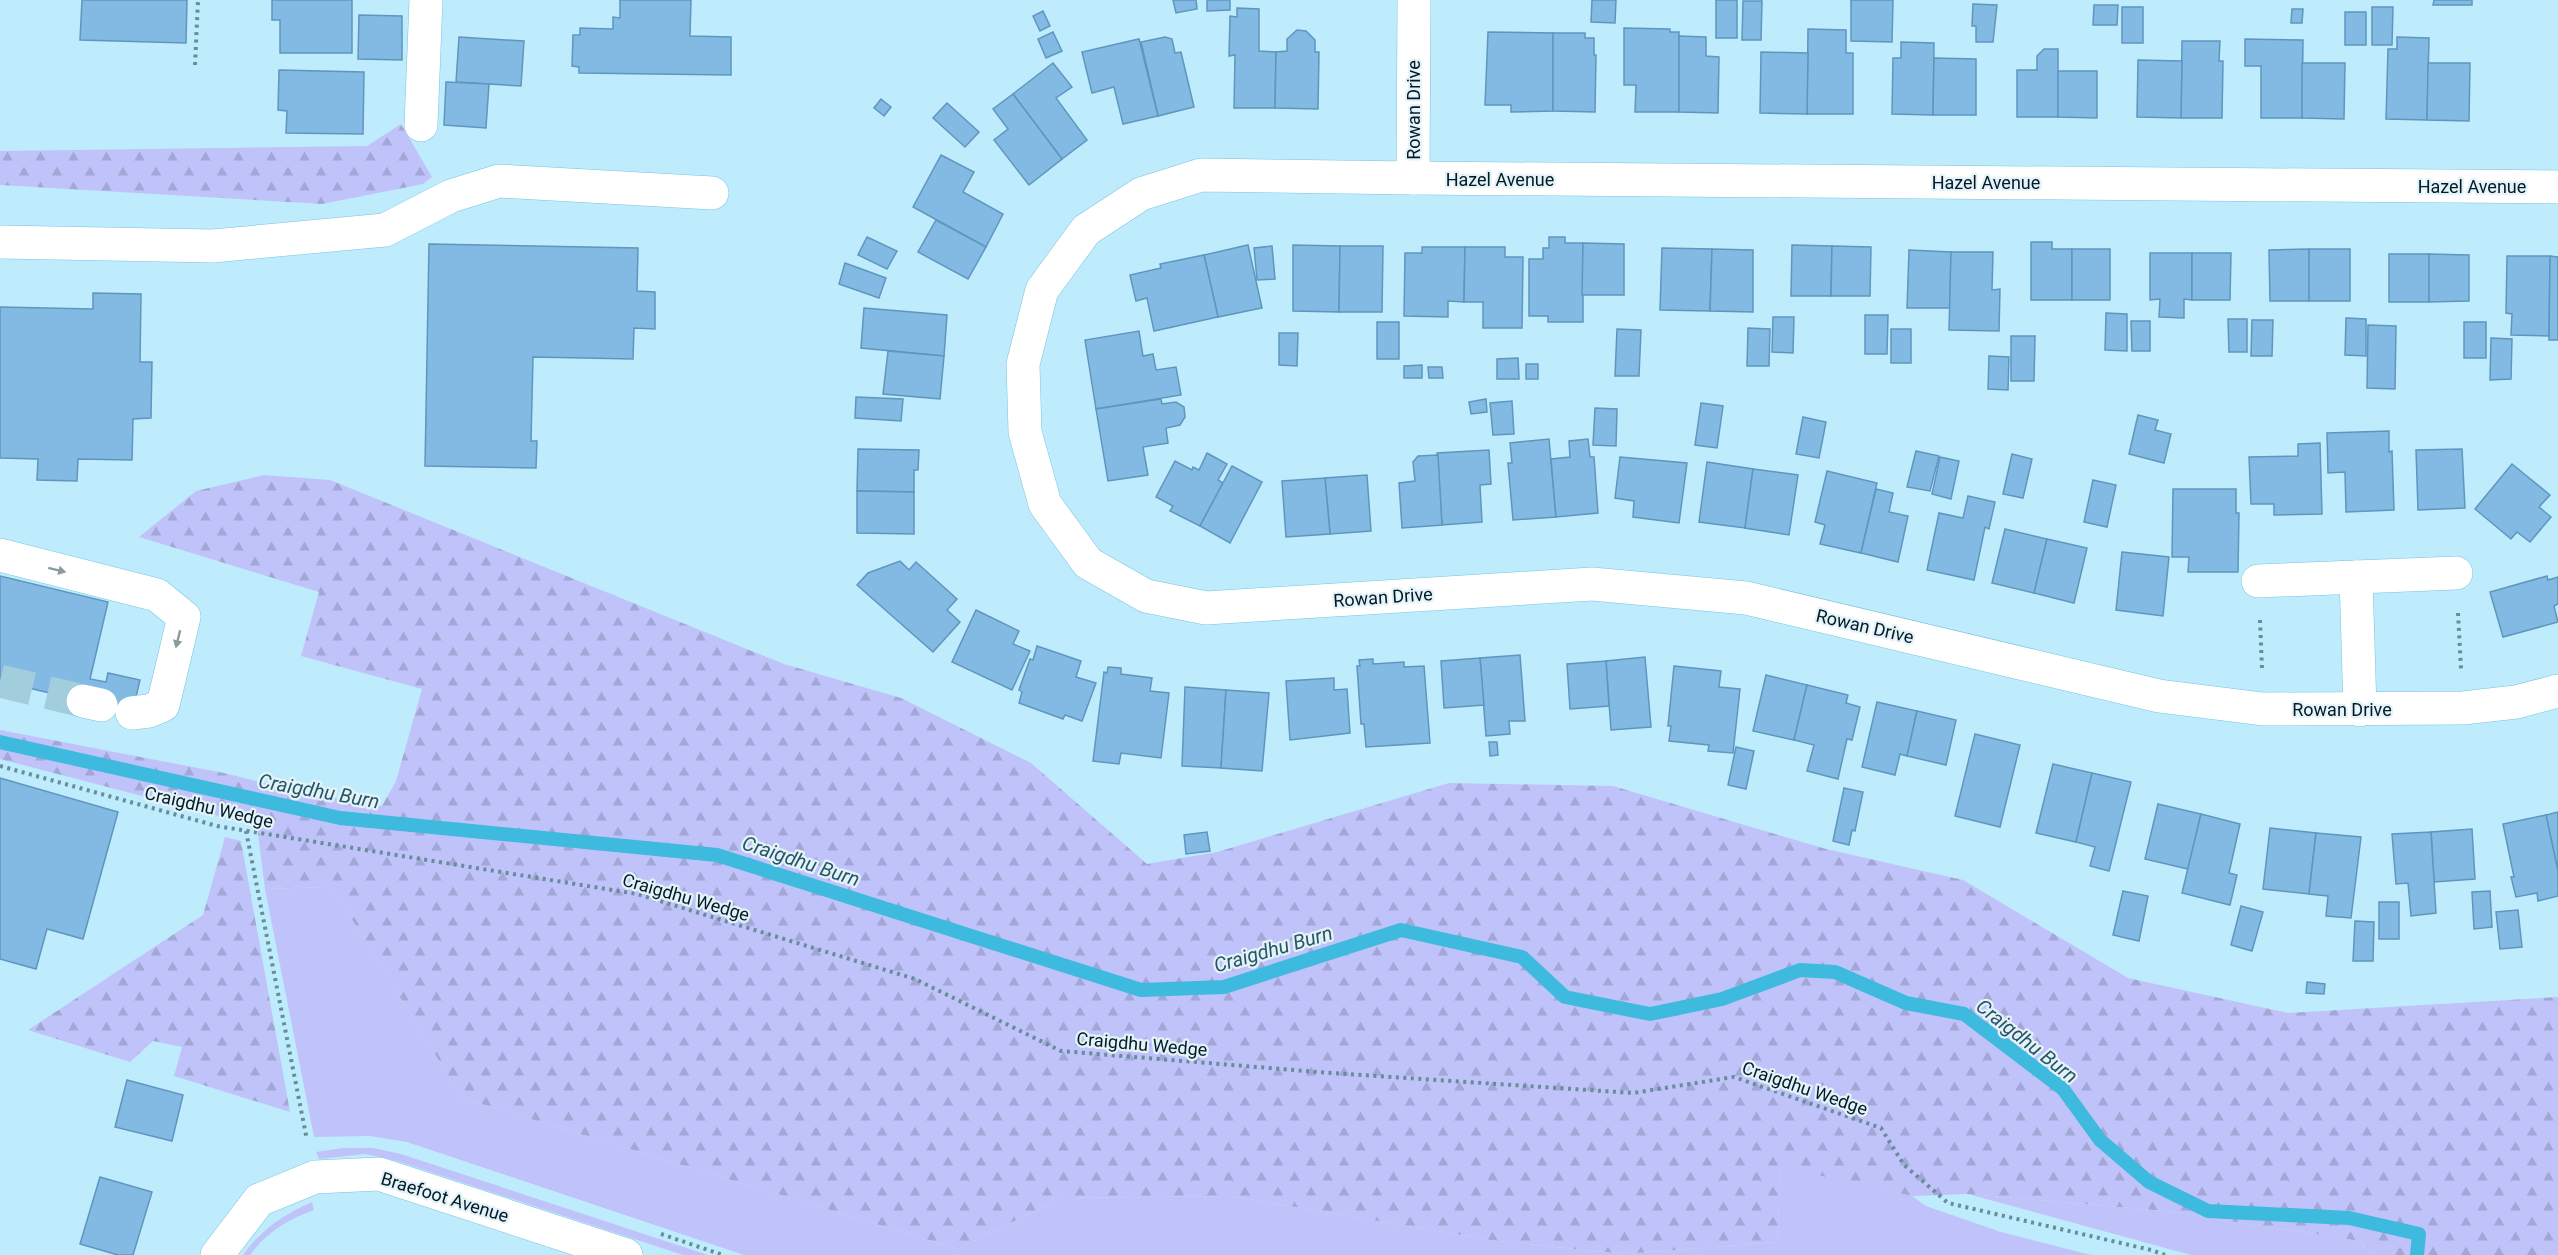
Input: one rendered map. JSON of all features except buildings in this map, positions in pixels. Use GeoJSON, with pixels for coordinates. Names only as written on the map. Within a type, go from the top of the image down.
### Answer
{"type":"FeatureCollection","features":[{"type":"Feature","properties":{"kind":"street"},"geometry":{"type":"LineString","coordinates":[[421,125],[426,0]]}},
{"type":"Feature","properties":{"kind":"street","name":"Rowan Drive"},"geometry":{"type":"LineString","coordinates":[[1414,0],[1413,178],[1201,175],[1141,194],[1086,230],[1042,290],[1023,364],[1025,432],[1045,504],[1088,563],[1146,596],[1206,608],[1592,584],[1746,598],[2159,696],[2263,709],[2463,708],[2516,702],[2558,692]]}},
{"type":"Feature","properties":{"kind":"street","name":"Hazel Avenue"},"geometry":{"type":"LineString","coordinates":[[1413,178],[2558,187]]}},
{"type":"Feature","properties":{"kind":"street"},"geometry":{"type":"LineString","coordinates":[[0,242],[213,246],[385,230],[451,196],[499,181],[712,193]]}},
{"type":"Feature","properties":{"kind":"street"},"geometry":{"type":"LineString","coordinates":[[0,555],[157,595],[184,616],[162,705],[149,711],[132,712]]}},
{"type":"Feature","properties":{"kind":"street"},"geometry":{"type":"LineString","coordinates":[[2258,581],[2456,573]]}},
{"type":"Feature","properties":{"kind":"street"},"geometry":{"type":"LineString","coordinates":[[2356,577],[2360,710]]}},
{"type":"Feature","properties":{"kind":"street","name":"Braefoot Avenue"},"geometry":{"type":"LineString","coordinates":[[217,1255],[260,1200],[315,1178],[379,1174],[626,1255]]}},
{"type":"Feature","properties":{"kind":"path"},"geometry":{"type":"LineString","coordinates":[[195,65],[198,0]]}},
{"type":"Feature","properties":{"kind":"path"},"geometry":{"type":"LineString","coordinates":[[2456,573],[2463,708]]}},
{"type":"Feature","properties":{"kind":"path"},"geometry":{"type":"LineString","coordinates":[[2258,581],[2263,709]]}},
{"type":"Feature","properties":{"kind":"path","name":"Craigdhu Wedge"},"geometry":{"type":"LineString","coordinates":[[0,766],[217,826],[637,894],[915,979],[1061,1051],[1318,1072],[1633,1093],[1734,1077],[1881,1128],[1904,1165],[1948,1203],[2165,1255]]}},
{"type":"Feature","properties":{"kind":"path"},"geometry":{"type":"LineString","coordinates":[[246,831],[301,1113]]}},
{"type":"Feature","properties":{"kind":"green space"},"geometry":{"type":"Polygon","coordinates":[[[401,124],[432,177],[423,184],[322,204],[0,185],[0,151],[367,146],[401,124]]]}},
{"type":"Feature","properties":{"kind":"green space"},"geometry":{"type":"Polygon","coordinates":[[[264,475],[330,480],[784,664],[901,698],[1031,763],[1147,864],[1217,852],[1449,783],[1613,786],[1826,849],[1963,880],[2128,978],[2288,1013],[2558,997],[2558,1255],[2375,1255],[2360,1241],[2165,1211],[1968,1194],[1912,1196],[1781,1167],[1777,1242],[1625,1254],[1497,1241],[1230,1196],[1061,1198],[958,1249],[462,1098],[332,887],[265,889],[257,826],[0,759],[0,730],[224,773],[305,793],[382,806],[396,781],[422,689],[301,656],[319,592],[139,537],[196,491],[264,475]]]}},
{"type":"Feature","properties":{"kind":"green space"},"geometry":{"type":"Polygon","coordinates":[[[225,837],[241,841],[290,1112],[174,1076],[182,1047],[153,1041],[130,1062],[28,1030],[203,915],[225,837]]]}},
{"type":"Feature","properties":{"kind":"green space"},"geometry":{"type":"Polygon","coordinates":[[[332,887],[462,1098],[958,1249],[1061,1198],[1230,1196],[1497,1241],[1625,1254],[1777,1242],[1781,1166],[1912,1196],[1926,1206],[2001,1232],[2091,1255],[744,1255],[407,1142],[370,1136],[314,1137],[265,889],[332,887]]]}},
{"type":"Feature","properties":{"kind":"green space"},"geometry":{"type":"Polygon","coordinates":[[[343,1148],[373,1148],[401,1154],[708,1255],[683,1255],[397,1161],[365,1154],[319,1159],[316,1152],[343,1148]]]}},
{"type":"Feature","properties":{"kind":"green space"},"geometry":{"type":"Polygon","coordinates":[[[1968,1194],[2165,1211],[2360,1241],[2375,1255],[2191,1255],[1968,1194]]]}},
{"type":"Feature","properties":{"kind":"green space"},"geometry":{"type":"Polygon","coordinates":[[[312,1202],[314,1210],[278,1228],[250,1255],[243,1255],[257,1238],[274,1224],[312,1202]]]}},
{"type":"Feature","properties":{"kind":"waterway","name":"Craigdhu Burn"},"geometry":{"type":"LineString","coordinates":[[0,742],[340,818],[717,855],[1141,990],[1224,987],[1401,930],[1522,957],[1565,997],[1650,1014],[1722,999],[1800,970],[1835,972],[1906,1003],[1964,1014],[2063,1089],[2100,1140],[2149,1182],[2208,1211],[2349,1218],[2419,1234],[2417,1255]]}},
{"type":"Feature","properties":{"kind":"tunnel"},"geometry":{"type":"LineString","coordinates":[[0,681],[83,701]]}}]}
